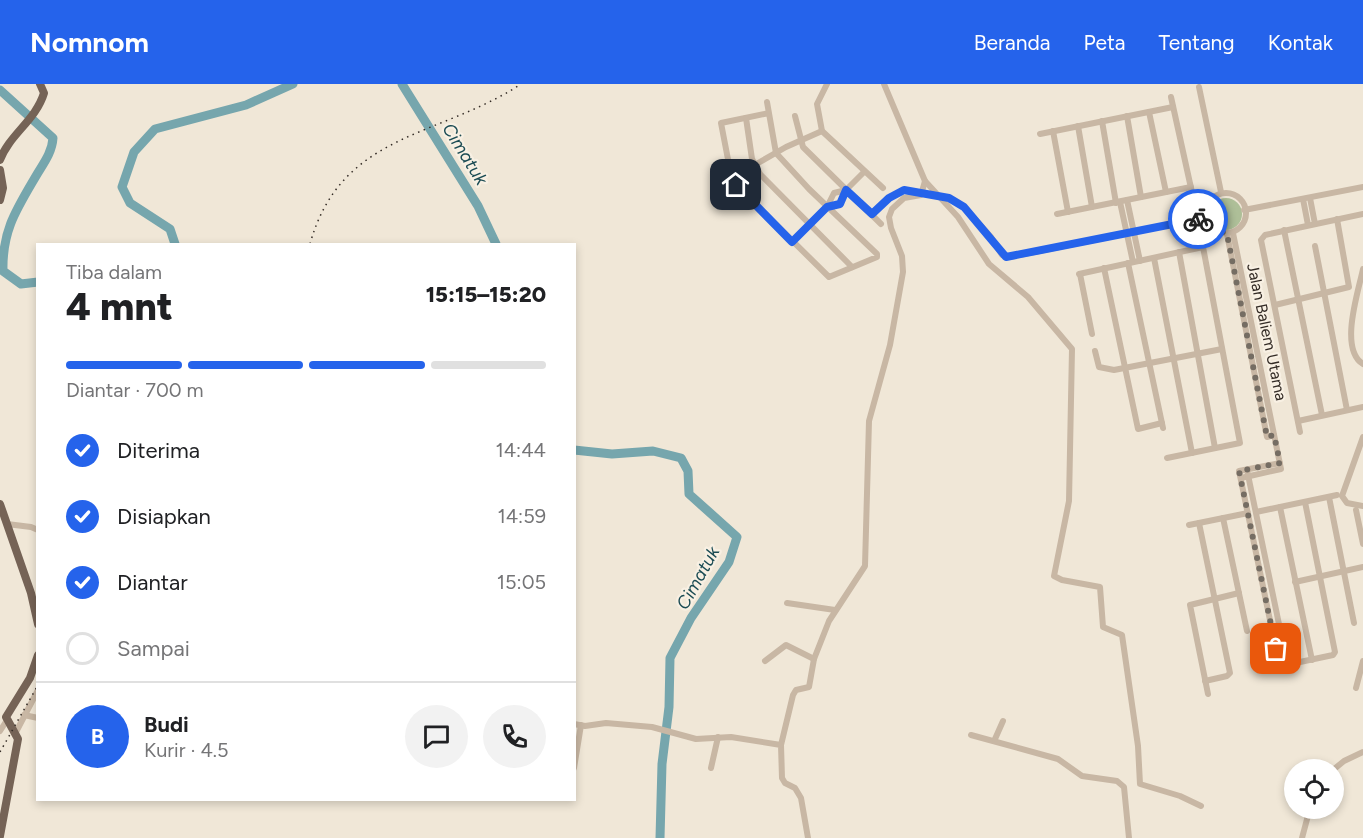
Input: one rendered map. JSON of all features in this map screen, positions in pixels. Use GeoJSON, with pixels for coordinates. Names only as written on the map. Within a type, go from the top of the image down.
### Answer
{"type":"FeatureCollection","features":[{"type":"Feature","properties":{"kind":"main road"},"geometry":{"type":"LineString","coordinates":[[0,160],[37,111],[44,93],[40,84]]}},
{"type":"Feature","properties":{"kind":"main road"},"geometry":{"type":"LineString","coordinates":[[0,170],[3,188],[0,200]]}},
{"type":"Feature","properties":{"kind":"main road"},"geometry":{"type":"LineString","coordinates":[[0,504],[31,593],[36,615]]}},
{"type":"Feature","properties":{"kind":"main road"},"geometry":{"type":"LineString","coordinates":[[0,836],[18,741],[16,732],[7,720],[32,674],[36,661]]}},
{"type":"Feature","properties":{"kind":"street"},"geometry":{"type":"LineString","coordinates":[[827,84],[817,104],[822,131],[883,188]]}},
{"type":"Feature","properties":{"kind":"street"},"geometry":{"type":"LineString","coordinates":[[884,84],[925,181],[941,196],[989,264],[1028,297],[1072,349],[1068,501],[1053,573],[1056,579],[1100,587],[1102,627],[1122,635],[1138,746],[1138,782]]}},
{"type":"Feature","properties":{"kind":"street"},"geometry":{"type":"LineString","coordinates":[[1199,87],[1221,192]]}},
{"type":"Feature","properties":{"kind":"street"},"geometry":{"type":"LineString","coordinates":[[1171,97],[1193,197]]}},
{"type":"Feature","properties":{"kind":"street"},"geometry":{"type":"LineString","coordinates":[[767,102],[769,113],[776,153],[827,207],[878,255],[828,277],[732,178],[721,123],[769,113]]}},
{"type":"Feature","properties":{"kind":"street"},"geometry":{"type":"LineString","coordinates":[[1040,134],[1173,107]]}},
{"type":"Feature","properties":{"kind":"street"},"geometry":{"type":"LineString","coordinates":[[1149,112],[1166,192]]}},
{"type":"Feature","properties":{"kind":"street"},"geometry":{"type":"LineString","coordinates":[[795,116],[800,141],[812,157],[881,224]]}},
{"type":"Feature","properties":{"kind":"street"},"geometry":{"type":"LineString","coordinates":[[1127,117],[1141,197]]}},
{"type":"Feature","properties":{"kind":"street"},"geometry":{"type":"LineString","coordinates":[[746,118],[754,166],[852,267]]}},
{"type":"Feature","properties":{"kind":"street"},"geometry":{"type":"LineString","coordinates":[[1102,121],[1130,233],[1149,363],[1163,426],[1138,429],[1104,268]]}},
{"type":"Feature","properties":{"kind":"street"},"geometry":{"type":"LineString","coordinates":[[1078,126],[1092,207]]}},
{"type":"Feature","properties":{"kind":"street"},"geometry":{"type":"LineString","coordinates":[[732,178],[822,131]]}},
{"type":"Feature","properties":{"kind":"street"},"geometry":{"type":"LineString","coordinates":[[1053,131],[1068,212]]}},
{"type":"Feature","properties":{"kind":"street"},"geometry":{"type":"LineString","coordinates":[[827,207],[840,204],[846,190],[864,172]]}},
{"type":"Feature","properties":{"kind":"street"},"geometry":{"type":"LineString","coordinates":[[921,195],[925,181]]}},
{"type":"Feature","properties":{"kind":"street"},"geometry":{"type":"LineString","coordinates":[[1057,214],[1191,187]]}},
{"type":"Feature","properties":{"kind":"street"},"geometry":{"type":"LineString","coordinates":[[1245,210],[1363,187]]}},
{"type":"Feature","properties":{"kind":"street"},"geometry":{"type":"LineString","coordinates":[[792,242],[827,207],[834,193],[846,190]]}},
{"type":"Feature","properties":{"kind":"street"},"geometry":{"type":"LineString","coordinates":[[872,214],[898,192],[910,190],[921,195]]}},
{"type":"Feature","properties":{"kind":"street"},"geometry":{"type":"LineString","coordinates":[[1221,192],[1235,195],[1245,210],[1242,224],[1230,234],[1214,228],[1208,217],[1210,202],[1221,192]]}},
{"type":"Feature","properties":{"kind":"street"},"geometry":{"type":"LineString","coordinates":[[808,838],[801,798],[795,788],[783,782],[781,745],[793,695],[796,690],[809,687],[814,659],[835,610],[860,577],[867,560],[865,511],[869,421],[890,345],[903,272],[902,256],[891,228],[890,214],[904,198],[921,195],[941,196],[964,207],[1006,257],[1208,217]]}},
{"type":"Feature","properties":{"kind":"street"},"geometry":{"type":"LineString","coordinates":[[1306,198],[1311,224]]}},
{"type":"Feature","properties":{"kind":"street"},"geometry":{"type":"LineString","coordinates":[[1300,432],[1262,237],[1284,230],[1363,214]]}},
{"type":"Feature","properties":{"kind":"street"},"geometry":{"type":"LineString","coordinates":[[1275,305],[1347,290],[1350,284],[1338,219]]}},
{"type":"Feature","properties":{"kind":"street"},"geometry":{"type":"LineString","coordinates":[[1284,230],[1322,415]]}},
{"type":"Feature","properties":{"kind":"street","name":"Jalan Baliem Utama"},"geometry":{"type":"LineString","coordinates":[[1230,234],[1267,437],[1274,435],[1280,466],[1248,473]]}},
{"type":"Feature","properties":{"kind":"street"},"geometry":{"type":"LineString","coordinates":[[1315,246],[1347,410]]}},
{"type":"Feature","properties":{"kind":"street"},"geometry":{"type":"LineString","coordinates":[[1092,334],[1079,274],[1203,247],[1240,444],[1167,458]]}},
{"type":"Feature","properties":{"kind":"street"},"geometry":{"type":"LineString","coordinates":[[1179,252],[1215,448]]}},
{"type":"Feature","properties":{"kind":"street"},"geometry":{"type":"LineString","coordinates":[[1154,258],[1192,453]]}},
{"type":"Feature","properties":{"kind":"street"},"geometry":{"type":"LineString","coordinates":[[1363,269],[1350,340],[1352,352],[1363,364]]}},
{"type":"Feature","properties":{"kind":"street"},"geometry":{"type":"LineString","coordinates":[[1095,351],[1099,368],[1114,370],[1222,349]]}},
{"type":"Feature","properties":{"kind":"street"},"geometry":{"type":"LineString","coordinates":[[1298,421],[1363,407]]}},
{"type":"Feature","properties":{"kind":"street"},"geometry":{"type":"LineString","coordinates":[[1363,437],[1342,496],[1347,503],[1363,506]]}},
{"type":"Feature","properties":{"kind":"street"},"geometry":{"type":"LineString","coordinates":[[1276,649],[1240,475],[1248,473],[1286,654],[1298,662],[1335,654],[1305,502]]}},
{"type":"Feature","properties":{"kind":"street"},"geometry":{"type":"LineString","coordinates":[[1256,512],[1337,495]]}},
{"type":"Feature","properties":{"kind":"street"},"geometry":{"type":"LineString","coordinates":[[1329,497],[1354,624]]}},
{"type":"Feature","properties":{"kind":"street"},"geometry":{"type":"LineString","coordinates":[[1280,507],[1312,660]]}},
{"type":"Feature","properties":{"kind":"street"},"geometry":{"type":"LineString","coordinates":[[1356,510],[1363,544]]}},
{"type":"Feature","properties":{"kind":"street"},"geometry":{"type":"LineString","coordinates":[[1190,525],[1248,513]]}},
{"type":"Feature","properties":{"kind":"street"},"geometry":{"type":"LineString","coordinates":[[1223,518],[1247,631]]}},
{"type":"Feature","properties":{"kind":"street"},"geometry":{"type":"LineString","coordinates":[[1199,523],[1229,675],[1205,681]]}},
{"type":"Feature","properties":{"kind":"street"},"geometry":{"type":"LineString","coordinates":[[7,524],[36,529]]}},
{"type":"Feature","properties":{"kind":"street"},"geometry":{"type":"LineString","coordinates":[[1295,582],[1363,567]]}},
{"type":"Feature","properties":{"kind":"street"},"geometry":{"type":"LineString","coordinates":[[1264,591],[1272,589]]}},
{"type":"Feature","properties":{"kind":"street"},"geometry":{"type":"LineString","coordinates":[[1208,694],[1190,605],[1239,593]]}},
{"type":"Feature","properties":{"kind":"street"},"geometry":{"type":"LineString","coordinates":[[787,603],[835,610]]}},
{"type":"Feature","properties":{"kind":"street"},"geometry":{"type":"LineString","coordinates":[[765,661],[786,645],[814,659]]}},
{"type":"Feature","properties":{"kind":"street"},"geometry":{"type":"LineString","coordinates":[[1356,688],[1363,661]]}},
{"type":"Feature","properties":{"kind":"street"},"geometry":{"type":"LineString","coordinates":[[16,732],[36,694]]}},
{"type":"Feature","properties":{"kind":"street"},"geometry":{"type":"LineString","coordinates":[[24,715],[36,718]]}},
{"type":"Feature","properties":{"kind":"street"},"geometry":{"type":"LineString","coordinates":[[0,731],[7,720]]}},
{"type":"Feature","properties":{"kind":"street"},"geometry":{"type":"LineString","coordinates":[[995,740],[1003,721]]}},
{"type":"Feature","properties":{"kind":"street"},"geometry":{"type":"LineString","coordinates":[[576,751],[578,724],[606,723],[652,727],[702,740],[718,737],[754,739],[781,745]]}},
{"type":"Feature","properties":{"kind":"street"},"geometry":{"type":"LineString","coordinates":[[972,735],[1066,762],[1082,776],[1117,781],[1124,787],[1129,838]]}},
{"type":"Feature","properties":{"kind":"street"},"geometry":{"type":"LineString","coordinates":[[711,768],[718,737]]}},
{"type":"Feature","properties":{"kind":"street"},"geometry":{"type":"LineString","coordinates":[[1344,761],[1363,752]]}},
{"type":"Feature","properties":{"kind":"street"},"geometry":{"type":"LineString","coordinates":[[1124,787],[1138,782],[1149,788],[1180,796],[1201,806]]}},
{"type":"Feature","properties":{"kind":"street"},"geometry":{"type":"LineString","coordinates":[[1302,838],[1307,819]]}},
{"type":"Feature","properties":{"kind":"green space"},"geometry":{"type":"Polygon","coordinates":[[[1226,198],[1237,203],[1242,214],[1237,225],[1226,230],[1215,225],[1210,214],[1215,203],[1226,198]]]}},
{"type":"Feature","properties":{"kind":"waterway","name":"Cimatuk"},"geometry":{"type":"LineString","coordinates":[[175,243],[170,229],[130,203],[122,187],[134,152],[155,129],[246,105],[293,84]]}},
{"type":"Feature","properties":{"kind":"waterway","name":"Cimatuk"},"geometry":{"type":"LineString","coordinates":[[402,84],[478,206],[496,243]]}},
{"type":"Feature","properties":{"kind":"waterway","name":"Cimatuk"},"geometry":{"type":"LineString","coordinates":[[0,90],[53,138],[47,158],[12,221],[3,257],[3,271],[21,284],[36,282]]}},
{"type":"Feature","properties":{"kind":"waterway","name":"Cimatuk"},"geometry":{"type":"LineString","coordinates":[[576,450],[612,454],[653,451],[681,458],[688,471],[689,494],[737,537],[729,562],[691,618],[670,658],[669,707],[662,764],[660,838]]}},
{"type":"Feature","properties":{"kind":"railway"},"geometry":{"type":"LineString","coordinates":[[310,243],[325,207],[345,179],[369,158],[396,142],[490,102],[521,84]]}},
{"type":"Feature","properties":{"kind":"railway"},"geometry":{"type":"LineString","coordinates":[[0,752],[36,689]]}},
{"type":"Feature","properties":{"kind":"way so far"},"geometry":{"type":"LineString","coordinates":[[1198,219],[1208,217],[1214,228],[1227,234],[1267,437],[1274,435],[1280,463],[1239,471],[1276,649]]}},
{"type":"Feature","properties":{"kind":"route"},"geometry":{"type":"LineString","coordinates":[[736,185],[792,242],[827,207],[840,204],[846,190],[872,214],[894,194],[904,190],[921,195],[949,198],[964,207],[1006,257],[1198,219]]}}]}
